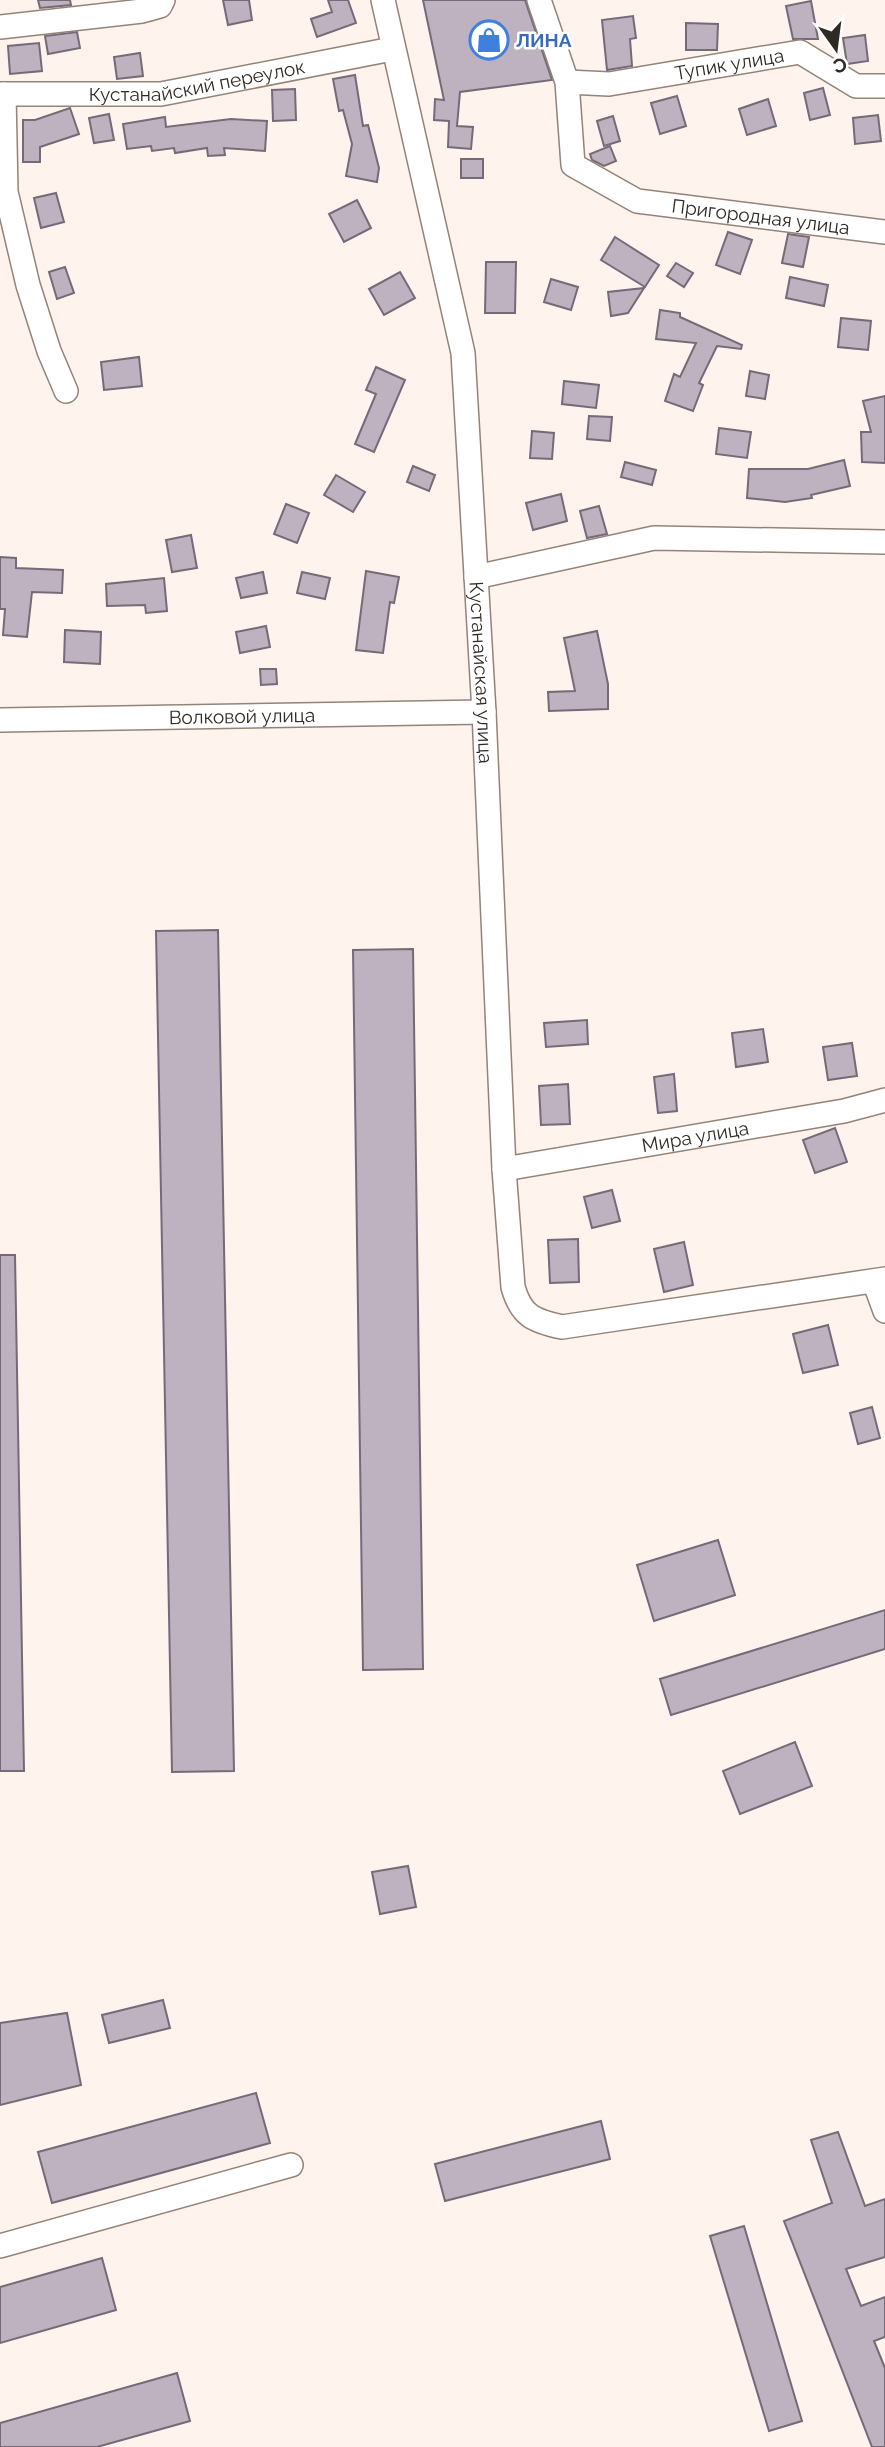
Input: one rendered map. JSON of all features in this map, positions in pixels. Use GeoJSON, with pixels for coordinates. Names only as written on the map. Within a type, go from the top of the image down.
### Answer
{"type":"FeatureCollection","features":[{"type":"Feature","properties":{"kind":"street"},"geometry":{"type":"LineString","coordinates":[[0,27],[142,11],[160,6],[163,0]]}},
{"type":"Feature","properties":{"kind":"street","name":"Кустанайская улица"},"geometry":{"type":"LineString","coordinates":[[383,0],[463,353],[484,712],[504,1169],[513,1287],[517,1303],[535,1322],[562,1326],[880,1280]]}},
{"type":"Feature","properties":{"kind":"street"},"geometry":{"type":"LineString","coordinates":[[539,0],[567,82]]}},
{"type":"Feature","properties":{"kind":"street","name":"Кустанайский переулок"},"geometry":{"type":"LineString","coordinates":[[2,94],[161,94],[392,49]]}},
{"type":"Feature","properties":{"kind":"street","name":"Тупик улица"},"geometry":{"type":"LineString","coordinates":[[567,82],[608,84],[800,52],[856,86],[885,86]]}},
{"type":"Feature","properties":{"kind":"street","name":"Пригородная улица"},"geometry":{"type":"LineString","coordinates":[[567,82],[573,165],[637,201],[885,232]]}},
{"type":"Feature","properties":{"kind":"street"},"geometry":{"type":"LineString","coordinates":[[2,94],[6,192],[28,285],[49,351],[66,391]]}},
{"type":"Feature","properties":{"kind":"street"},"geometry":{"type":"LineString","coordinates":[[476,577],[654,538],[885,542]]}},
{"type":"Feature","properties":{"kind":"street","name":"Волковой улица"},"geometry":{"type":"LineString","coordinates":[[0,720],[484,712]]}},
{"type":"Feature","properties":{"kind":"street","name":"Мира улица"},"geometry":{"type":"LineString","coordinates":[[504,1169],[844,1111],[885,1100]]}},
{"type":"Feature","properties":{"kind":"street"},"geometry":{"type":"LineString","coordinates":[[880,1280],[885,1311]]}},
{"type":"Feature","properties":{"kind":"street"},"geometry":{"type":"LineString","coordinates":[[0,2246],[291,2165]]}},
{"type":"Feature","properties":{"kind":"building"},"geometry":{"type":"Polygon","coordinates":[[[38,0],[70,0],[71,5],[40,8],[38,0]]]}},
{"type":"Feature","properties":{"kind":"building"},"geometry":{"type":"Polygon","coordinates":[[[223,0],[249,0],[252,20],[228,25],[223,0]]]}},
{"type":"Feature","properties":{"kind":"building"},"geometry":{"type":"Polygon","coordinates":[[[328,0],[348,0],[356,23],[317,37],[311,19],[332,12],[328,0]]]}},
{"type":"Feature","properties":{"kind":"building","name":"ЛИНА"},"geometry":{"type":"Polygon","coordinates":[[[423,0],[525,0],[552,80],[460,92],[457,126],[473,127],[471,149],[448,147],[449,121],[434,120],[435,99],[444,100],[423,0]]]}},
{"type":"Feature","properties":{"kind":"building"},"geometry":{"type":"Polygon","coordinates":[[[811,1],[818,39],[793,39],[786,6],[811,1]]]}},
{"type":"Feature","properties":{"kind":"building"},"geometry":{"type":"Polygon","coordinates":[[[633,16],[636,38],[630,39],[632,66],[607,70],[602,20],[633,16]]]}},
{"type":"Feature","properties":{"kind":"building"},"geometry":{"type":"Polygon","coordinates":[[[686,23],[718,24],[717,50],[686,50],[686,23]]]}},
{"type":"Feature","properties":{"kind":"building"},"geometry":{"type":"Polygon","coordinates":[[[77,32],[80,48],[48,54],[45,36],[77,32]]]}},
{"type":"Feature","properties":{"kind":"building"},"geometry":{"type":"Polygon","coordinates":[[[865,35],[868,61],[847,64],[843,38],[865,35]]]}},
{"type":"Feature","properties":{"kind":"building"},"geometry":{"type":"Polygon","coordinates":[[[39,43],[42,71],[10,74],[8,46],[39,43]]]}},
{"type":"Feature","properties":{"kind":"building"},"geometry":{"type":"Polygon","coordinates":[[[140,53],[143,76],[117,79],[114,57],[140,53]]]}},
{"type":"Feature","properties":{"kind":"building"},"geometry":{"type":"Polygon","coordinates":[[[355,75],[363,126],[368,125],[379,168],[377,182],[346,176],[352,144],[343,110],[339,111],[333,79],[355,75]]]}},
{"type":"Feature","properties":{"kind":"building"},"geometry":{"type":"Polygon","coordinates":[[[823,88],[830,115],[810,120],[804,93],[823,88]]]}},
{"type":"Feature","properties":{"kind":"building"},"geometry":{"type":"Polygon","coordinates":[[[295,89],[296,120],[273,121],[272,90],[295,89]]]}},
{"type":"Feature","properties":{"kind":"building"},"geometry":{"type":"Polygon","coordinates":[[[677,96],[686,126],[660,134],[651,103],[677,96]]]}},
{"type":"Feature","properties":{"kind":"building"},"geometry":{"type":"Polygon","coordinates":[[[768,99],[776,126],[747,135],[739,109],[768,99]]]}},
{"type":"Feature","properties":{"kind":"building"},"geometry":{"type":"Polygon","coordinates":[[[70,108],[79,134],[40,147],[40,162],[23,162],[23,120],[35,120],[70,108]]]}},
{"type":"Feature","properties":{"kind":"building"},"geometry":{"type":"Polygon","coordinates":[[[109,114],[114,140],[94,143],[89,118],[109,114]]]}},
{"type":"Feature","properties":{"kind":"building"},"geometry":{"type":"Polygon","coordinates":[[[878,115],[881,141],[855,144],[853,118],[878,115]]]}},
{"type":"Feature","properties":{"kind":"building"},"geometry":{"type":"Polygon","coordinates":[[[613,116],[620,141],[604,146],[597,121],[613,116]]]}},
{"type":"Feature","properties":{"kind":"building"},"geometry":{"type":"Polygon","coordinates":[[[165,117],[166,127],[231,119],[267,121],[265,151],[224,148],[225,155],[208,156],[207,148],[175,153],[174,148],[152,151],[151,146],[127,149],[123,124],[165,117]]]}},
{"type":"Feature","properties":{"kind":"building"},"geometry":{"type":"Polygon","coordinates":[[[610,146],[616,161],[604,166],[592,160],[590,154],[610,146]]]}},
{"type":"Feature","properties":{"kind":"building"},"geometry":{"type":"Polygon","coordinates":[[[461,159],[483,159],[483,178],[461,178],[461,159]]]}},
{"type":"Feature","properties":{"kind":"building"},"geometry":{"type":"Polygon","coordinates":[[[56,193],[64,222],[41,228],[34,198],[56,193]]]}},
{"type":"Feature","properties":{"kind":"building"},"geometry":{"type":"Polygon","coordinates":[[[357,200],[371,228],[344,242],[329,214],[357,200]]]}},
{"type":"Feature","properties":{"kind":"building"},"geometry":{"type":"Polygon","coordinates":[[[728,232],[752,240],[740,274],[716,265],[728,232]]]}},
{"type":"Feature","properties":{"kind":"building"},"geometry":{"type":"Polygon","coordinates":[[[788,234],[809,237],[803,267],[782,263],[788,234]]]}},
{"type":"Feature","properties":{"kind":"building"},"geometry":{"type":"Polygon","coordinates":[[[615,237],[659,265],[645,287],[601,260],[615,237]]]}},
{"type":"Feature","properties":{"kind":"building"},"geometry":{"type":"Polygon","coordinates":[[[486,262],[516,262],[515,313],[485,313],[486,262]]]}},
{"type":"Feature","properties":{"kind":"building"},"geometry":{"type":"Polygon","coordinates":[[[676,263],[693,273],[684,287],[667,276],[676,263]]]}},
{"type":"Feature","properties":{"kind":"building"},"geometry":{"type":"Polygon","coordinates":[[[65,267],[74,293],[57,299],[49,272],[65,267]]]}},
{"type":"Feature","properties":{"kind":"building"},"geometry":{"type":"Polygon","coordinates":[[[400,272],[415,298],[384,315],[369,289],[400,272]]]}},
{"type":"Feature","properties":{"kind":"building"},"geometry":{"type":"Polygon","coordinates":[[[790,277],[828,285],[824,306],[786,298],[790,277]]]}},
{"type":"Feature","properties":{"kind":"building"},"geometry":{"type":"Polygon","coordinates":[[[551,279],[578,287],[571,310],[544,302],[551,279]]]}},
{"type":"Feature","properties":{"kind":"building"},"geometry":{"type":"Polygon","coordinates":[[[644,288],[628,313],[611,316],[608,292],[644,288]]]}},
{"type":"Feature","properties":{"kind":"building"},"geometry":{"type":"Polygon","coordinates":[[[660,310],[680,313],[680,317],[742,345],[741,349],[717,346],[699,383],[703,385],[693,411],[665,401],[674,374],[680,377],[696,343],[656,339],[660,310]]]}},
{"type":"Feature","properties":{"kind":"building"},"geometry":{"type":"Polygon","coordinates":[[[841,318],[871,321],[868,350],[838,347],[841,318]]]}},
{"type":"Feature","properties":{"kind":"building"},"geometry":{"type":"Polygon","coordinates":[[[139,357],[142,386],[104,390],[101,362],[139,357]]]}},
{"type":"Feature","properties":{"kind":"building"},"geometry":{"type":"Polygon","coordinates":[[[376,367],[405,380],[374,452],[355,444],[376,394],[366,390],[376,367]]]}},
{"type":"Feature","properties":{"kind":"building"},"geometry":{"type":"Polygon","coordinates":[[[750,371],[769,375],[765,399],[746,396],[750,371]]]}},
{"type":"Feature","properties":{"kind":"building"},"geometry":{"type":"Polygon","coordinates":[[[564,381],[599,385],[596,408],[562,404],[564,381]]]}},
{"type":"Feature","properties":{"kind":"building"},"geometry":{"type":"Polygon","coordinates":[[[885,396],[885,463],[862,462],[861,432],[871,432],[863,401],[885,396]]]}},
{"type":"Feature","properties":{"kind":"building"},"geometry":{"type":"Polygon","coordinates":[[[589,416],[612,417],[610,441],[587,439],[589,416]]]}},
{"type":"Feature","properties":{"kind":"building"},"geometry":{"type":"Polygon","coordinates":[[[719,428],[751,432],[747,458],[716,454],[719,428]]]}},
{"type":"Feature","properties":{"kind":"building"},"geometry":{"type":"Polygon","coordinates":[[[532,431],[554,433],[552,459],[530,458],[532,431]]]}},
{"type":"Feature","properties":{"kind":"building"},"geometry":{"type":"Polygon","coordinates":[[[844,460],[850,486],[811,495],[812,498],[785,502],[747,498],[749,469],[808,469],[844,460]]]}},
{"type":"Feature","properties":{"kind":"building"},"geometry":{"type":"Polygon","coordinates":[[[625,462],[656,470],[652,485],[621,477],[625,462]]]}},
{"type":"Feature","properties":{"kind":"building"},"geometry":{"type":"Polygon","coordinates":[[[413,466],[435,475],[429,491],[407,482],[413,466]]]}},
{"type":"Feature","properties":{"kind":"building"},"geometry":{"type":"Polygon","coordinates":[[[336,475],[365,492],[353,512],[324,495],[336,475]]]}},
{"type":"Feature","properties":{"kind":"building"},"geometry":{"type":"Polygon","coordinates":[[[561,494],[567,521],[533,530],[526,503],[561,494]]]}},
{"type":"Feature","properties":{"kind":"building"},"geometry":{"type":"Polygon","coordinates":[[[286,504],[309,513],[297,543],[274,534],[286,504]]]}},
{"type":"Feature","properties":{"kind":"building"},"geometry":{"type":"Polygon","coordinates":[[[599,506],[607,534],[587,538],[580,511],[599,506]]]}},
{"type":"Feature","properties":{"kind":"building"},"geometry":{"type":"Polygon","coordinates":[[[191,535],[197,568],[172,572],[166,540],[191,535]]]}},
{"type":"Feature","properties":{"kind":"building"},"geometry":{"type":"Polygon","coordinates":[[[0,557],[16,558],[16,568],[63,570],[62,593],[32,592],[27,637],[3,635],[5,609],[0,609],[0,557]]]}},
{"type":"Feature","properties":{"kind":"building"},"geometry":{"type":"Polygon","coordinates":[[[366,571],[399,577],[394,603],[390,602],[383,653],[356,650],[366,571]]]}},
{"type":"Feature","properties":{"kind":"building"},"geometry":{"type":"Polygon","coordinates":[[[263,572],[267,593],[241,598],[236,578],[263,572]]]}},
{"type":"Feature","properties":{"kind":"building"},"geometry":{"type":"Polygon","coordinates":[[[302,572],[330,578],[325,599],[297,593],[302,572]]]}},
{"type":"Feature","properties":{"kind":"building"},"geometry":{"type":"Polygon","coordinates":[[[164,578],[167,611],[146,613],[145,605],[107,606],[106,584],[164,578]]]}},
{"type":"Feature","properties":{"kind":"building"},"geometry":{"type":"Polygon","coordinates":[[[266,626],[270,647],[240,653],[236,632],[266,626]]]}},
{"type":"Feature","properties":{"kind":"building"},"geometry":{"type":"Polygon","coordinates":[[[65,630],[101,632],[100,664],[64,662],[65,630]]]}},
{"type":"Feature","properties":{"kind":"building"},"geometry":{"type":"Polygon","coordinates":[[[597,631],[608,684],[608,709],[549,711],[548,692],[575,691],[564,638],[597,631]]]}},
{"type":"Feature","properties":{"kind":"building"},"geometry":{"type":"Polygon","coordinates":[[[260,669],[276,669],[277,684],[261,685],[260,669]]]}},
{"type":"Feature","properties":{"kind":"building"},"geometry":{"type":"Polygon","coordinates":[[[218,930],[234,1771],[172,1772],[156,931],[218,930]]]}},
{"type":"Feature","properties":{"kind":"building"},"geometry":{"type":"Polygon","coordinates":[[[413,949],[423,1669],[363,1670],[353,950],[413,949]]]}},
{"type":"Feature","properties":{"kind":"building"},"geometry":{"type":"Polygon","coordinates":[[[587,1020],[588,1044],[546,1047],[544,1023],[587,1020]]]}},
{"type":"Feature","properties":{"kind":"building"},"geometry":{"type":"Polygon","coordinates":[[[763,1029],[768,1062],[736,1067],[732,1033],[763,1029]]]}},
{"type":"Feature","properties":{"kind":"building"},"geometry":{"type":"Polygon","coordinates":[[[852,1043],[857,1076],[828,1080],[823,1047],[852,1043]]]}},
{"type":"Feature","properties":{"kind":"building"},"geometry":{"type":"Polygon","coordinates":[[[674,1074],[677,1111],[658,1113],[654,1077],[674,1074]]]}},
{"type":"Feature","properties":{"kind":"building"},"geometry":{"type":"Polygon","coordinates":[[[568,1084],[570,1124],[541,1125],[539,1086],[568,1084]]]}},
{"type":"Feature","properties":{"kind":"building"},"geometry":{"type":"Polygon","coordinates":[[[835,1128],[847,1162],[815,1173],[803,1140],[835,1128]]]}},
{"type":"Feature","properties":{"kind":"building"},"geometry":{"type":"Polygon","coordinates":[[[612,1190],[620,1221],[592,1228],[584,1197],[612,1190]]]}},
{"type":"Feature","properties":{"kind":"building"},"geometry":{"type":"Polygon","coordinates":[[[578,1239],[579,1282],[550,1283],[548,1240],[578,1239]]]}},
{"type":"Feature","properties":{"kind":"building"},"geometry":{"type":"Polygon","coordinates":[[[684,1242],[693,1285],[664,1292],[654,1249],[684,1242]]]}},
{"type":"Feature","properties":{"kind":"building"},"geometry":{"type":"Polygon","coordinates":[[[0,1255],[15,1255],[24,1771],[0,1771],[0,1255]]]}},
{"type":"Feature","properties":{"kind":"building"},"geometry":{"type":"Polygon","coordinates":[[[828,1325],[838,1365],[803,1373],[793,1334],[828,1325]]]}},
{"type":"Feature","properties":{"kind":"building"},"geometry":{"type":"Polygon","coordinates":[[[872,1407],[880,1438],[858,1444],[850,1413],[872,1407]]]}},
{"type":"Feature","properties":{"kind":"building"},"geometry":{"type":"Polygon","coordinates":[[[718,1540],[735,1595],[654,1621],[637,1565],[718,1540]]]}},
{"type":"Feature","properties":{"kind":"building"},"geometry":{"type":"Polygon","coordinates":[[[885,1610],[885,1649],[671,1715],[660,1679],[885,1610]]]}},
{"type":"Feature","properties":{"kind":"building"},"geometry":{"type":"Polygon","coordinates":[[[795,1742],[812,1786],[740,1814],[723,1771],[795,1742]]]}},
{"type":"Feature","properties":{"kind":"building"},"geometry":{"type":"Polygon","coordinates":[[[408,1866],[416,1907],[380,1914],[372,1872],[408,1866]]]}},
{"type":"Feature","properties":{"kind":"building"},"geometry":{"type":"Polygon","coordinates":[[[163,2000],[170,2028],[109,2043],[102,2015],[163,2000]]]}},
{"type":"Feature","properties":{"kind":"building"},"geometry":{"type":"Polygon","coordinates":[[[67,2013],[81,2085],[0,2105],[0,2023],[67,2013]]]}},
{"type":"Feature","properties":{"kind":"building"},"geometry":{"type":"Polygon","coordinates":[[[256,2093],[270,2143],[52,2203],[38,2152],[256,2093]]]}},
{"type":"Feature","properties":{"kind":"building"},"geometry":{"type":"Polygon","coordinates":[[[601,2121],[610,2159],[445,2201],[435,2164],[601,2121]]]}},
{"type":"Feature","properties":{"kind":"building"},"geometry":{"type":"Polygon","coordinates":[[[838,2132],[865,2206],[885,2199],[885,2257],[846,2269],[861,2306],[885,2297],[885,2337],[874,2341],[885,2368],[885,2447],[872,2447],[784,2221],[832,2203],[811,2140],[838,2132]]]}},
{"type":"Feature","properties":{"kind":"building"},"geometry":{"type":"Polygon","coordinates":[[[744,2226],[802,2421],[769,2431],[710,2236],[744,2226]]]}},
{"type":"Feature","properties":{"kind":"building"},"geometry":{"type":"Polygon","coordinates":[[[102,2258],[116,2310],[0,2343],[0,2287],[102,2258]]]}},
{"type":"Feature","properties":{"kind":"building"},"geometry":{"type":"Polygon","coordinates":[[[177,2373],[190,2421],[97,2447],[0,2447],[0,2423],[177,2373]]]}},
{"type":"Feature","properties":{"kind":"place","name":"ЛИНА"},"geometry":{"type":"Point","coordinates":[489,40]}}]}
